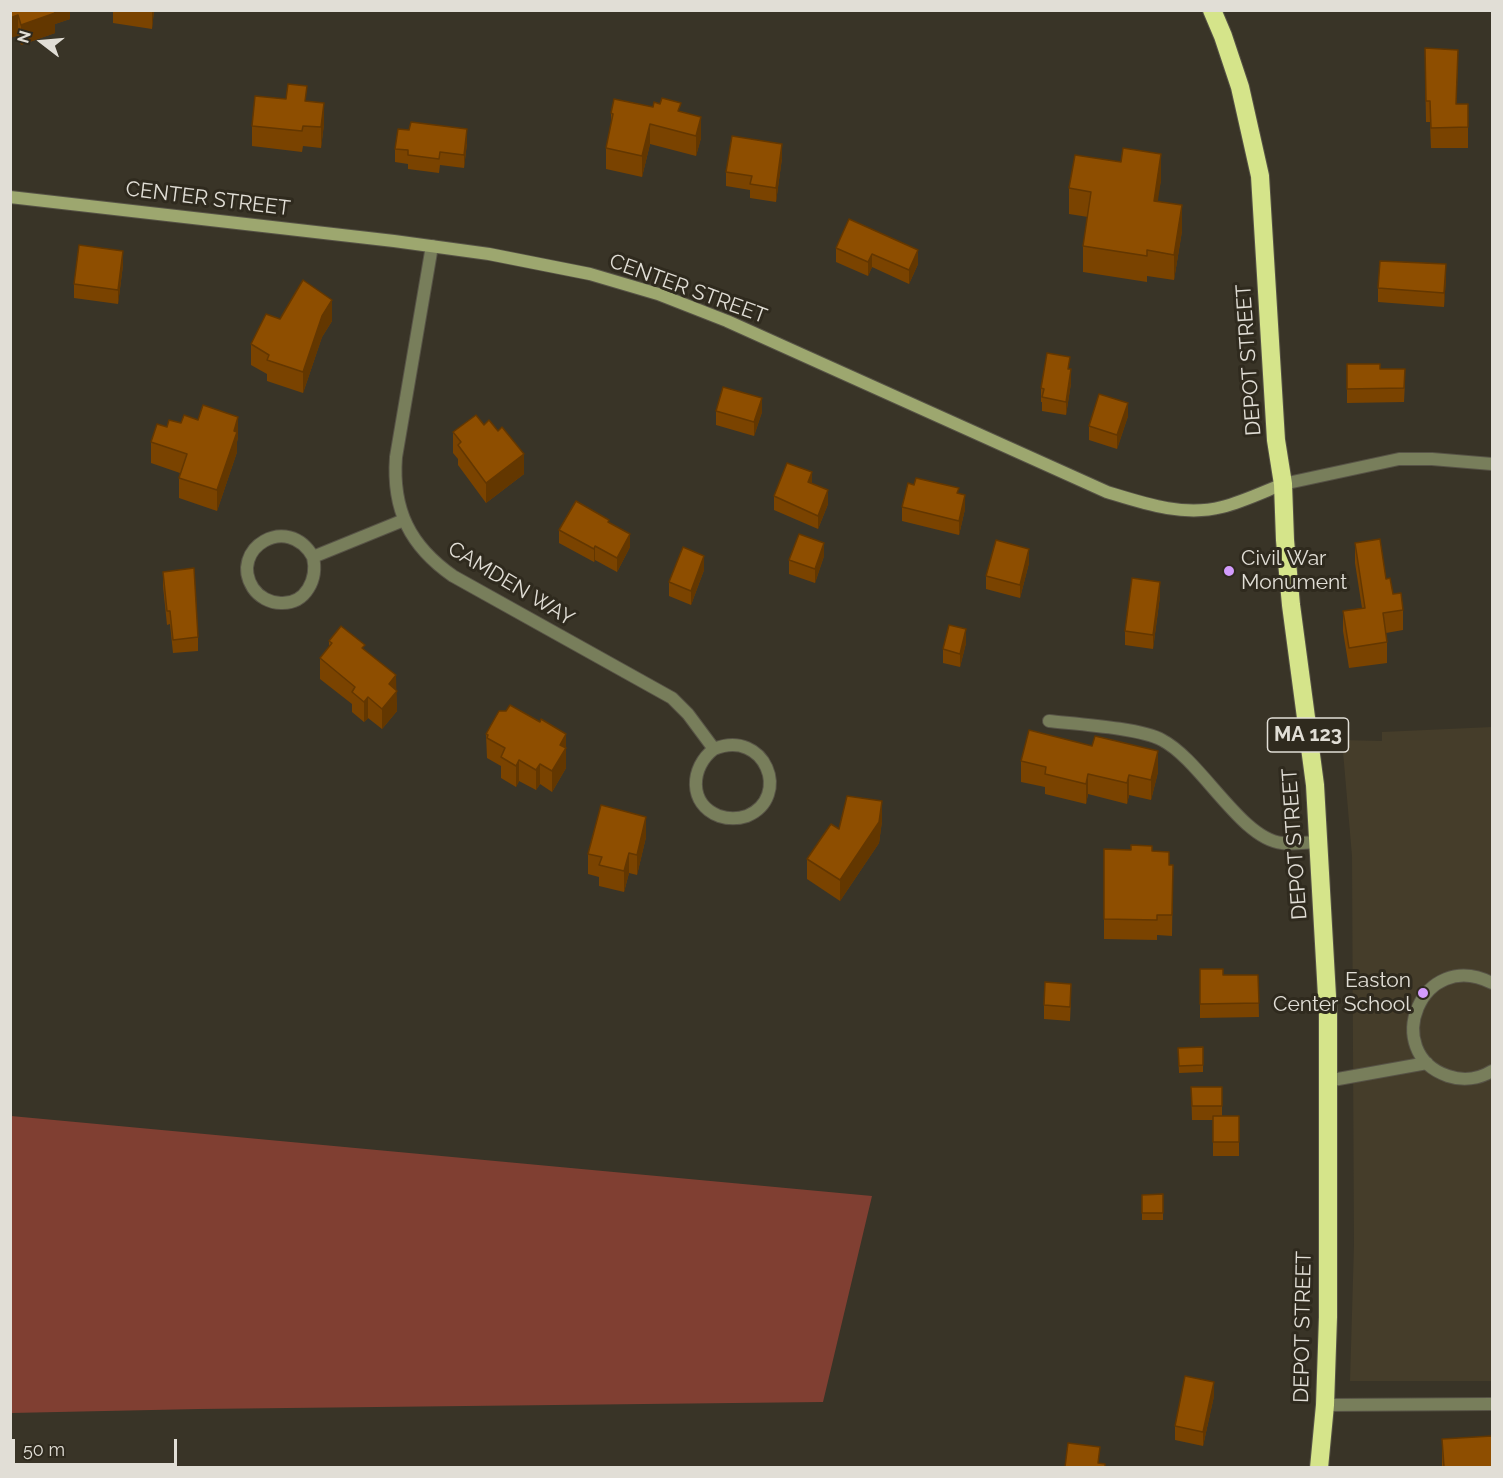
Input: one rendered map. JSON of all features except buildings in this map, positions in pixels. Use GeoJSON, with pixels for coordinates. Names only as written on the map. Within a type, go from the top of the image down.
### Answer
{"type":"FeatureCollection","features":[{"type":"Feature","properties":{"kind":"highway","name":"DEPOT STREET"},"geometry":{"type":"LineString","coordinates":[[1213,11],[1240,87],[1260,176],[1276,440],[1283,484],[1285,540],[1291,605],[1316,785],[1328,1014],[1328,1317],[1325,1405],[1319,1467]]}},
{"type":"Feature","properties":{"kind":"main road","name":"CENTER STREET"},"geometry":{"type":"LineString","coordinates":[[10,197],[432,246],[567,269],[658,294],[727,321],[1107,492],[1132,500],[1183,511],[1197,511],[1223,507],[1283,484]]}},
{"type":"Feature","properties":{"kind":"street","name":"CAMDEN WAY"},"geometry":{"type":"LineString","coordinates":[[432,246],[396,457],[396,488],[404,520],[422,549],[445,570],[672,698],[688,714],[714,749]]}},
{"type":"Feature","properties":{"kind":"street"},"geometry":{"type":"LineString","coordinates":[[1283,484],[1399,459],[1492,464]]}},
{"type":"Feature","properties":{"kind":"street"},"geometry":{"type":"LineString","coordinates":[[313,557],[404,520]]}},
{"type":"Feature","properties":{"kind":"street"},"geometry":{"type":"LineString","coordinates":[[285,536],[292,538],[304,545],[313,557],[315,571],[312,584],[304,594],[292,602],[279,603],[266,600],[255,591],[249,579],[250,557],[258,545],[270,538],[285,536]]}},
{"type":"Feature","properties":{"kind":"street"},"geometry":{"type":"LineString","coordinates":[[1049,721],[1137,732],[1161,739],[1186,757],[1218,795],[1254,832],[1280,844],[1318,842]]}},
{"type":"Feature","properties":{"kind":"street"},"geometry":{"type":"LineString","coordinates":[[729,745],[744,746],[757,754],[766,766],[770,781],[767,796],[752,813],[737,818],[722,817],[703,804],[697,789],[696,774],[703,759],[714,749],[729,745]]}},
{"type":"Feature","properties":{"kind":"street"},"geometry":{"type":"LineString","coordinates":[[1492,983],[1481,977],[1464,975],[1447,978],[1432,986],[1421,999],[1414,1015],[1413,1032],[1418,1049],[1427,1063],[1441,1074],[1457,1079],[1474,1079],[1492,1071]]}},
{"type":"Feature","properties":{"kind":"street"},"geometry":{"type":"LineString","coordinates":[[1328,1081],[1427,1063]]}},
{"type":"Feature","properties":{"kind":"street"},"geometry":{"type":"LineString","coordinates":[[1325,1405],[1492,1404]]}},
{"type":"Feature","properties":{"kind":"shaded area","name":"Easton Center School"},"geometry":{"type":"Polygon","coordinates":[[[1492,727],[1492,1381],[1350,1381],[1354,1245],[1352,856],[1342,740],[1382,741],[1382,732],[1492,727]]]}},
{"type":"Feature","properties":{"kind":"shaded area"},"geometry":{"type":"Polygon","coordinates":[[[10,1116],[872,1196],[823,1402],[11,1413],[10,1116]]]}},
{"type":"Feature","properties":{"kind":"place","name":"Civil War Monument"},"geometry":{"type":"Point","coordinates":[1229,571]}},
{"type":"Feature","properties":{"kind":"place","name":"Easton Center School"},"geometry":{"type":"Point","coordinates":[1423,993]}}]}
